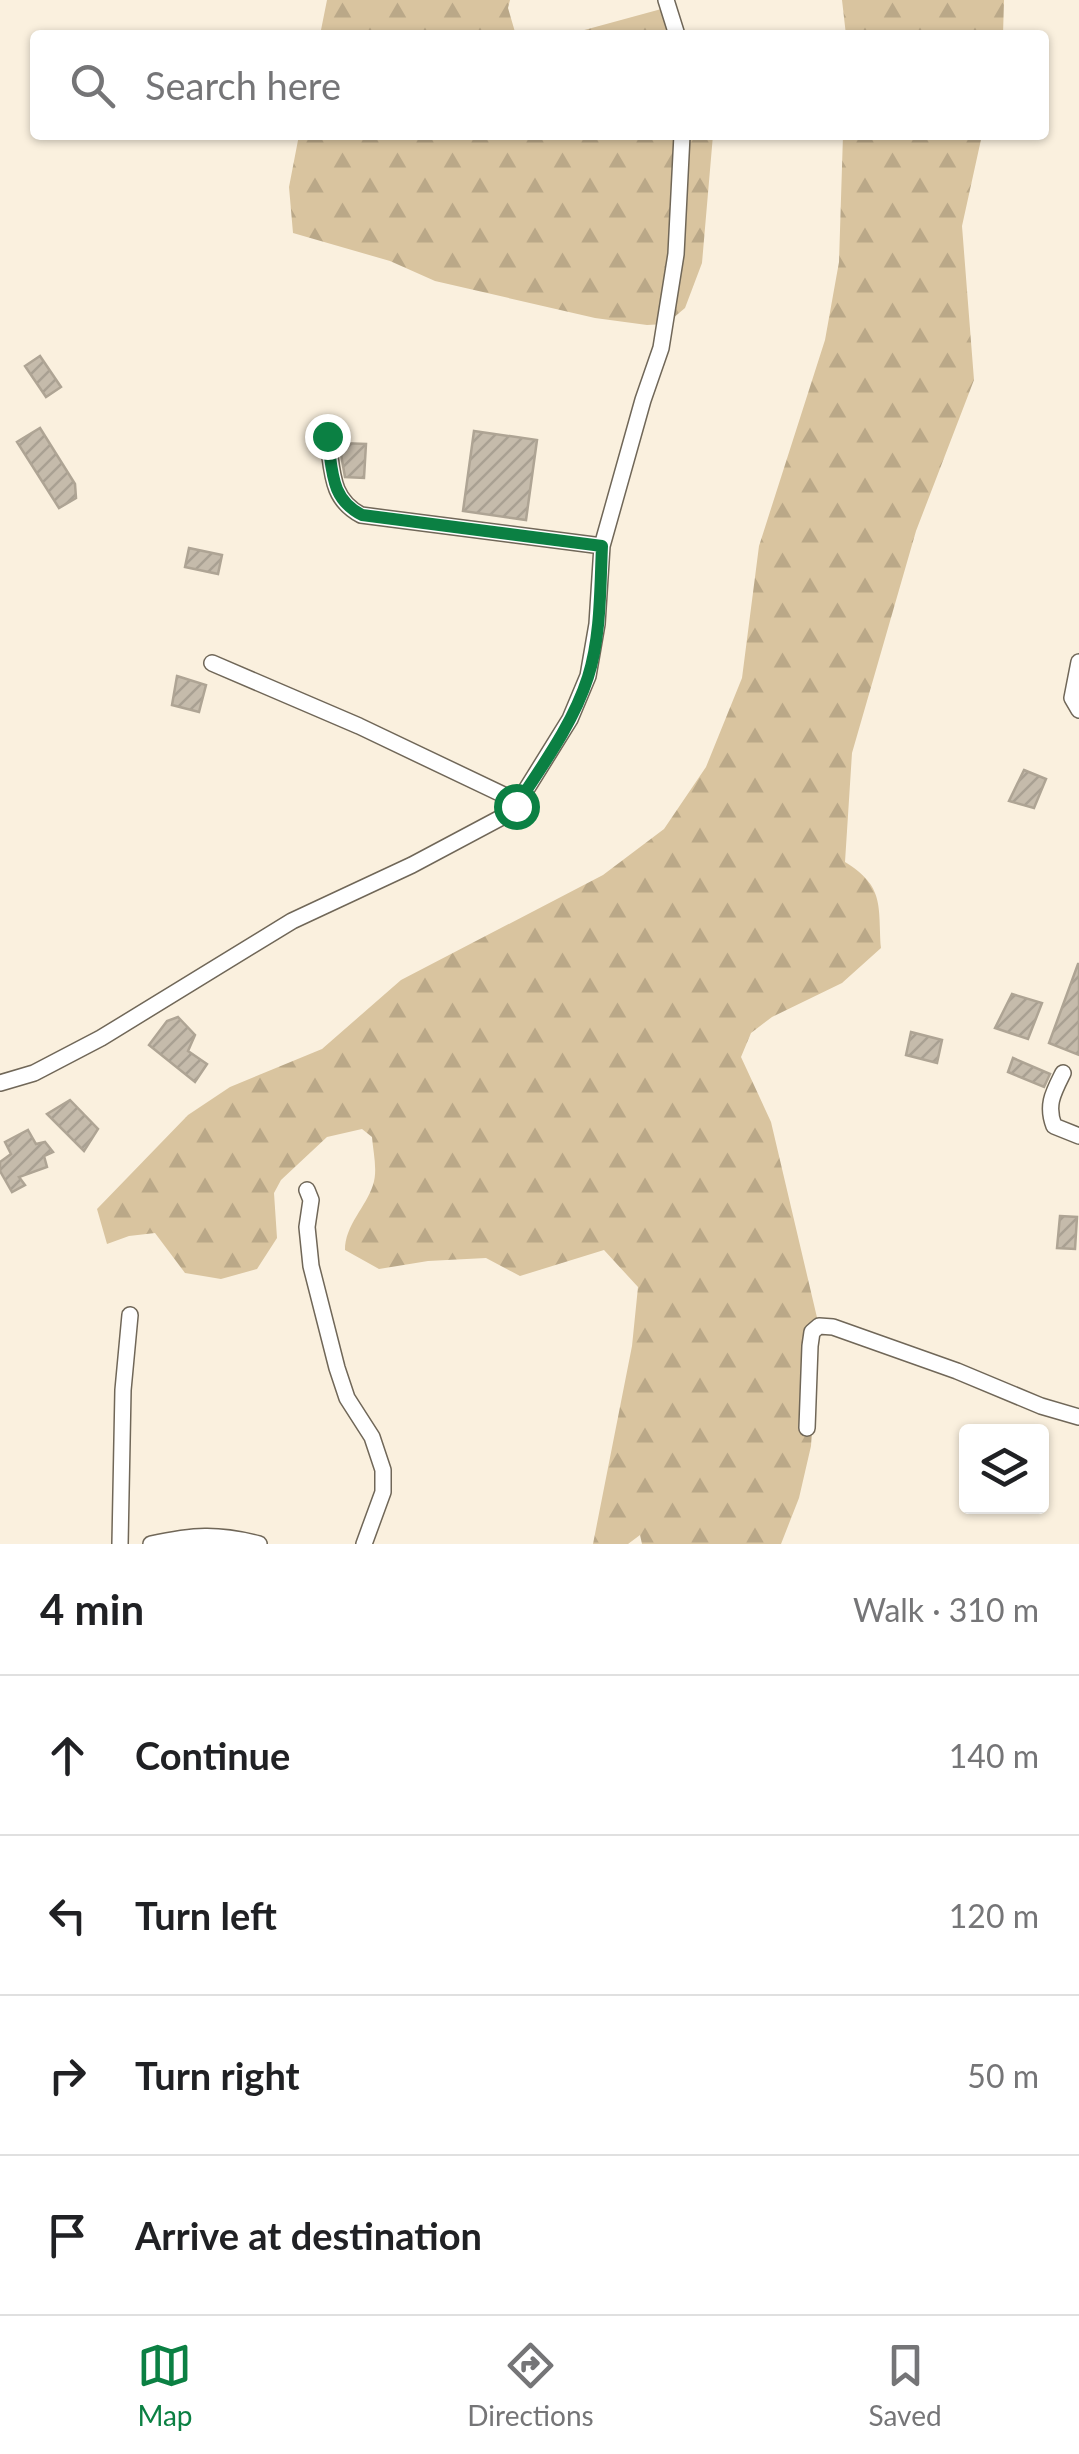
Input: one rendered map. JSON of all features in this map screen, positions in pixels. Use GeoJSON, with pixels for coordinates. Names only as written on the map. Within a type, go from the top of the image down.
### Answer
{"type":"FeatureCollection","features":[{"type":"Feature","properties":{"kind":"street"},"geometry":{"type":"LineString","coordinates":[[666,0],[675,30]]}},
{"type":"Feature","properties":{"kind":"street"},"geometry":{"type":"LineString","coordinates":[[0,1083],[34,1074],[101,1038],[292,921],[412,865],[506,816],[516,806],[570,719],[588,676],[597,624],[602,546],[661,348],[676,254],[682,140]]}},
{"type":"Feature","properties":{"kind":"street"},"geometry":{"type":"LineString","coordinates":[[327,436],[337,493],[345,506],[362,515],[602,546]]}},
{"type":"Feature","properties":{"kind":"street"},"geometry":{"type":"LineString","coordinates":[[1079,662],[1072,698],[1079,710]]}},
{"type":"Feature","properties":{"kind":"street"},"geometry":{"type":"LineString","coordinates":[[212,663],[359,726],[510,798],[516,806]]}},
{"type":"Feature","properties":{"kind":"street"},"geometry":{"type":"LineString","coordinates":[[1063,1073],[1050,1098],[1049,1112],[1054,1126],[1079,1136]]}},
{"type":"Feature","properties":{"kind":"street"},"geometry":{"type":"LineString","coordinates":[[306,1190],[311,1200],[311,1266],[346,1398],[372,1437],[383,1470],[383,1492],[364,1544]]}},
{"type":"Feature","properties":{"kind":"street"},"geometry":{"type":"LineString","coordinates":[[120,1544],[123,1390],[130,1314]]}},
{"type":"Feature","properties":{"kind":"street"},"geometry":{"type":"LineString","coordinates":[[807,1428],[810,1346],[812,1332],[819,1326],[832,1327],[1079,1417]]}},
{"type":"Feature","properties":{"kind":"street"},"geometry":{"type":"LineString","coordinates":[[151,1544],[222,1534],[259,1544]]}},
{"type":"Feature","properties":{"kind":"green space"},"geometry":{"type":"Polygon","coordinates":[[[327,0],[510,0],[508,8],[514,30],[321,30],[327,0]]]}},
{"type":"Feature","properties":{"kind":"green space"},"geometry":{"type":"Polygon","coordinates":[[[842,0],[1004,0],[1003,30],[845,30],[842,0]]]}},
{"type":"Feature","properties":{"kind":"green space"},"geometry":{"type":"Polygon","coordinates":[[[665,8],[678,30],[584,30],[665,8]]]}},
{"type":"Feature","properties":{"kind":"green space"},"geometry":{"type":"Polygon","coordinates":[[[298,140],[713,140],[702,263],[685,308],[666,324],[595,318],[435,281],[390,261],[293,233],[289,187],[298,140]]]}},
{"type":"Feature","properties":{"kind":"green space"},"geometry":{"type":"Polygon","coordinates":[[[843,140],[981,140],[962,226],[974,380],[916,531],[852,753],[845,862],[867,880],[877,898],[881,948],[842,983],[772,1017],[751,1033],[741,1057],[771,1122],[819,1326],[811,1446],[799,1498],[781,1544],[642,1544],[640,1535],[628,1544],[593,1544],[632,1346],[638,1287],[604,1250],[520,1276],[486,1258],[379,1269],[345,1250],[348,1232],[374,1179],[372,1137],[362,1129],[327,1137],[281,1180],[274,1193],[277,1238],[257,1269],[221,1279],[185,1273],[155,1233],[107,1244],[97,1209],[188,1115],[230,1087],[322,1049],[401,980],[603,875],[664,829],[706,767],[742,678],[759,546],[825,340],[839,262],[843,140]]]}},
{"type":"Feature","properties":{"kind":"building"},"geometry":{"type":"Polygon","coordinates":[[[40,356],[61,387],[46,397],[25,366],[40,356]]]}},
{"type":"Feature","properties":{"kind":"building"},"geometry":{"type":"Polygon","coordinates":[[[40,428],[75,484],[76,498],[59,508],[17,442],[40,428]]]}},
{"type":"Feature","properties":{"kind":"building"},"geometry":{"type":"Polygon","coordinates":[[[474,431],[537,440],[526,520],[463,511],[474,431]]]}},
{"type":"Feature","properties":{"kind":"building"},"geometry":{"type":"Polygon","coordinates":[[[339,443],[366,444],[364,478],[345,477],[339,443]]]}},
{"type":"Feature","properties":{"kind":"building"},"geometry":{"type":"Polygon","coordinates":[[[189,548],[222,555],[218,574],[185,567],[189,548]]]}},
{"type":"Feature","properties":{"kind":"building"},"geometry":{"type":"Polygon","coordinates":[[[177,676],[206,685],[199,712],[172,705],[177,676]]]}},
{"type":"Feature","properties":{"kind":"building"},"geometry":{"type":"Polygon","coordinates":[[[1024,770],[1046,779],[1034,808],[1009,801],[1024,770]]]}},
{"type":"Feature","properties":{"kind":"building"},"geometry":{"type":"Polygon","coordinates":[[[1079,964],[1079,1055],[1049,1043],[1079,964]]]}},
{"type":"Feature","properties":{"kind":"building"},"geometry":{"type":"Polygon","coordinates":[[[1012,994],[1042,1003],[1028,1039],[995,1028],[1012,994]]]}},
{"type":"Feature","properties":{"kind":"building"},"geometry":{"type":"Polygon","coordinates":[[[178,1017],[195,1035],[188,1051],[207,1064],[195,1082],[149,1045],[167,1021],[178,1017]]]}},
{"type":"Feature","properties":{"kind":"building"},"geometry":{"type":"Polygon","coordinates":[[[911,1032],[942,1040],[937,1063],[906,1055],[911,1032]]]}},
{"type":"Feature","properties":{"kind":"building"},"geometry":{"type":"Polygon","coordinates":[[[1013,1058],[1050,1074],[1044,1087],[1008,1072],[1013,1058]]]}},
{"type":"Feature","properties":{"kind":"building"},"geometry":{"type":"Polygon","coordinates":[[[70,1100],[98,1129],[84,1151],[47,1114],[70,1100]]]}},
{"type":"Feature","properties":{"kind":"building"},"geometry":{"type":"Polygon","coordinates":[[[28,1130],[36,1144],[45,1142],[53,1152],[44,1156],[47,1167],[19,1177],[25,1185],[12,1192],[0,1171],[0,1162],[11,1154],[5,1142],[28,1130]]]}},
{"type":"Feature","properties":{"kind":"building"},"geometry":{"type":"Polygon","coordinates":[[[1060,1216],[1077,1217],[1075,1249],[1057,1248],[1060,1216]]]}},
{"type":"Feature","properties":{"kind":"route"},"geometry":{"type":"LineString","coordinates":[[327,436],[337,493],[345,506],[362,515],[602,546],[597,624],[588,676],[570,719],[516,806]]}}]}
